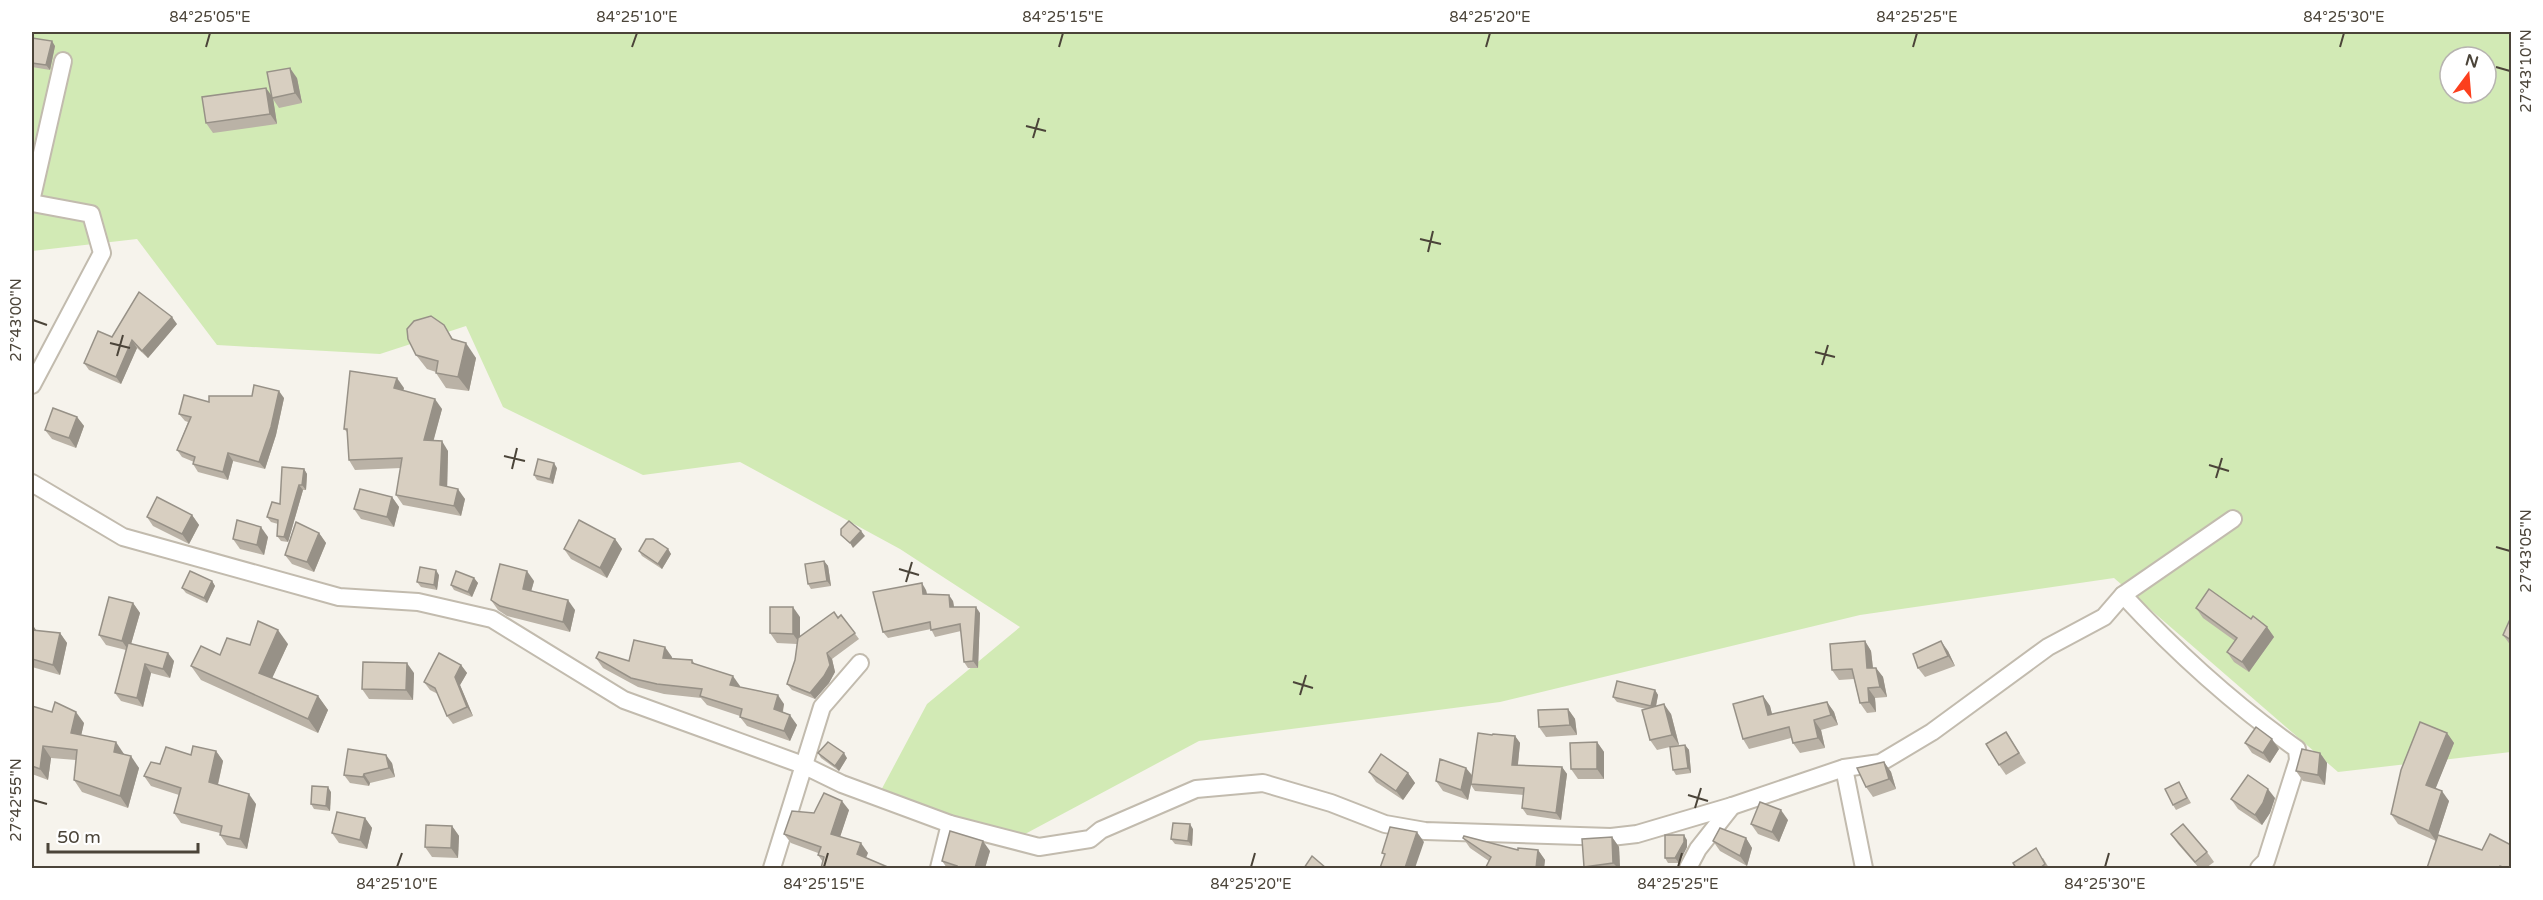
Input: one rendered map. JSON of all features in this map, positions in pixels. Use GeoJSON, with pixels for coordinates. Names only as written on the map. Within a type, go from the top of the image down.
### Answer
{"type":"FeatureCollection","features":[{"type":"Feature","properties":{"kind":"street"},"geometry":{"type":"LineString","coordinates":[[32,197],[63,61]]}},
{"type":"Feature","properties":{"kind":"street"},"geometry":{"type":"LineString","coordinates":[[32,203],[91,214],[102,253],[32,385]]}},
{"type":"Feature","properties":{"kind":"street"},"geometry":{"type":"LineString","coordinates":[[32,483],[123,537],[339,597],[418,602],[492,619],[624,700],[803,765],[842,784],[950,824],[1039,847],[1090,838],[1101,830],[1196,789],[1263,783],[1331,803],[1385,824],[1425,831],[1611,837],[1637,834],[1732,807],[1844,768],[1880,763],[1915,743],[1976,702],[2048,647],[2104,617],[2123,596],[2233,519]]}},
{"type":"Feature","properties":{"kind":"street"},"geometry":{"type":"LineString","coordinates":[[2123,596],[2169,645],[2257,721],[2297,749],[2298,760],[2266,861],[2259,868]]}},
{"type":"Feature","properties":{"kind":"street"},"geometry":{"type":"LineString","coordinates":[[772,868],[822,706],[860,663]]}},
{"type":"Feature","properties":{"kind":"street"},"geometry":{"type":"LineString","coordinates":[[1844,768],[1864,868]]}},
{"type":"Feature","properties":{"kind":"street"},"geometry":{"type":"LineString","coordinates":[[1688,868],[1698,849],[1732,807]]}},
{"type":"Feature","properties":{"kind":"street"},"geometry":{"type":"LineString","coordinates":[[939,868],[950,824]]}},
{"type":"Feature","properties":{"kind":"green space"},"geometry":{"type":"Polygon","coordinates":[[[32,32],[2511,32],[2511,752],[2338,772],[2114,578],[1860,615],[1500,702],[1199,741],[1025,834],[878,796],[927,704],[1020,627],[900,549],[740,462],[643,475],[503,407],[466,326],[380,354],[217,345],[137,239],[32,251],[32,32]]]}},
{"type":"Feature","properties":{"kind":"building"},"geometry":{"type":"Polygon","coordinates":[[[32,38],[52,41],[46,65],[32,63],[32,38]]]}},
{"type":"Feature","properties":{"kind":"building"},"geometry":{"type":"Polygon","coordinates":[[[290,68],[295,93],[272,98],[267,72],[290,68]]]}},
{"type":"Feature","properties":{"kind":"building"},"geometry":{"type":"Polygon","coordinates":[[[266,88],[270,114],[206,123],[202,97],[266,88]]]}},
{"type":"Feature","properties":{"kind":"building"},"geometry":{"type":"Polygon","coordinates":[[[139,292],[172,317],[142,351],[132,340],[116,377],[84,363],[98,331],[112,337],[139,292]]]}},
{"type":"Feature","properties":{"kind":"building"},"geometry":{"type":"Polygon","coordinates":[[[431,316],[444,325],[452,339],[466,343],[458,377],[436,373],[438,361],[416,355],[408,339],[407,329],[414,321],[431,316]]]}},
{"type":"Feature","properties":{"kind":"building"},"geometry":{"type":"Polygon","coordinates":[[[350,371],[397,378],[394,388],[435,399],[424,440],[442,441],[440,485],[458,489],[454,506],[396,495],[402,458],[349,460],[347,429],[344,429],[350,371]]]}},
{"type":"Feature","properties":{"kind":"building"},"geometry":{"type":"Polygon","coordinates":[[[254,385],[279,391],[271,427],[259,462],[228,453],[223,472],[193,464],[195,457],[177,450],[191,417],[179,414],[184,395],[209,402],[209,396],[252,396],[254,385]]]}},
{"type":"Feature","properties":{"kind":"building"},"geometry":{"type":"Polygon","coordinates":[[[53,408],[77,417],[69,438],[45,430],[53,408]]]}},
{"type":"Feature","properties":{"kind":"building"},"geometry":{"type":"Polygon","coordinates":[[[538,459],[554,463],[550,479],[534,475],[538,459]]]}},
{"type":"Feature","properties":{"kind":"building"},"geometry":{"type":"Polygon","coordinates":[[[282,467],[304,469],[302,485],[299,485],[284,537],[277,536],[278,520],[267,517],[272,502],[280,504],[282,467]]]}},
{"type":"Feature","properties":{"kind":"building"},"geometry":{"type":"Polygon","coordinates":[[[360,489],[392,497],[387,517],[354,509],[360,489]]]}},
{"type":"Feature","properties":{"kind":"building"},"geometry":{"type":"Polygon","coordinates":[[[157,497],[192,515],[182,534],[147,517],[157,497]]]}},
{"type":"Feature","properties":{"kind":"building"},"geometry":{"type":"Polygon","coordinates":[[[237,520],[261,527],[257,545],[233,539],[237,520]]]}},
{"type":"Feature","properties":{"kind":"building"},"geometry":{"type":"Polygon","coordinates":[[[579,520],[615,539],[600,568],[564,549],[579,520]]]}},
{"type":"Feature","properties":{"kind":"building"},"geometry":{"type":"Polygon","coordinates":[[[849,521],[861,531],[850,543],[841,535],[841,529],[849,521]]]}},
{"type":"Feature","properties":{"kind":"building"},"geometry":{"type":"Polygon","coordinates":[[[296,522],[319,533],[307,562],[285,555],[296,522]]]}},
{"type":"Feature","properties":{"kind":"building"},"geometry":{"type":"Polygon","coordinates":[[[646,539],[653,539],[668,549],[658,564],[639,551],[646,539]]]}},
{"type":"Feature","properties":{"kind":"building"},"geometry":{"type":"Polygon","coordinates":[[[824,561],[827,581],[808,584],[805,564],[824,561]]]}},
{"type":"Feature","properties":{"kind":"building"},"geometry":{"type":"Polygon","coordinates":[[[500,564],[527,571],[523,589],[568,600],[563,622],[500,606],[491,600],[500,564]]]}},
{"type":"Feature","properties":{"kind":"building"},"geometry":{"type":"Polygon","coordinates":[[[420,567],[436,570],[434,585],[417,582],[420,567]]]}},
{"type":"Feature","properties":{"kind":"building"},"geometry":{"type":"Polygon","coordinates":[[[190,571],[212,581],[204,598],[182,588],[190,571]]]}},
{"type":"Feature","properties":{"kind":"building"},"geometry":{"type":"Polygon","coordinates":[[[456,571],[474,578],[468,592],[451,585],[456,571]]]}},
{"type":"Feature","properties":{"kind":"building"},"geometry":{"type":"Polygon","coordinates":[[[922,583],[923,594],[949,595],[950,607],[976,607],[973,661],[964,662],[960,624],[931,630],[930,622],[883,632],[873,592],[922,583]]]}},
{"type":"Feature","properties":{"kind":"building"},"geometry":{"type":"Polygon","coordinates":[[[2209,589],[2251,619],[2253,616],[2267,627],[2242,662],[2227,652],[2237,638],[2196,608],[2209,589]]]}},
{"type":"Feature","properties":{"kind":"building"},"geometry":{"type":"Polygon","coordinates":[[[109,597],[133,603],[122,641],[99,635],[109,597]]]}},
{"type":"Feature","properties":{"kind":"building"},"geometry":{"type":"Polygon","coordinates":[[[770,607],[793,607],[793,634],[770,633],[770,607]]]}},
{"type":"Feature","properties":{"kind":"building"},"geometry":{"type":"Polygon","coordinates":[[[834,612],[838,618],[841,615],[855,633],[827,653],[830,665],[810,693],[787,684],[795,660],[798,638],[834,612]]]}},
{"type":"Feature","properties":{"kind":"building"},"geometry":{"type":"Polygon","coordinates":[[[2511,617],[2511,640],[2503,635],[2511,617]]]}},
{"type":"Feature","properties":{"kind":"building"},"geometry":{"type":"Polygon","coordinates":[[[258,621],[278,630],[259,673],[318,696],[308,719],[191,666],[201,646],[220,655],[227,638],[250,645],[258,621]]]}},
{"type":"Feature","properties":{"kind":"building"},"geometry":{"type":"Polygon","coordinates":[[[32,630],[60,633],[53,665],[32,659],[32,630]]]}},
{"type":"Feature","properties":{"kind":"building"},"geometry":{"type":"Polygon","coordinates":[[[634,640],[665,647],[663,658],[692,660],[692,663],[733,676],[730,685],[778,695],[774,709],[790,715],[784,731],[740,717],[742,709],[700,696],[702,689],[657,684],[631,678],[596,658],[599,652],[629,661],[634,640]]]}},
{"type":"Feature","properties":{"kind":"building"},"geometry":{"type":"Polygon","coordinates":[[[1865,641],[1867,668],[1876,668],[1880,687],[1868,688],[1869,702],[1860,703],[1852,669],[1832,670],[1830,644],[1865,641]]]}},
{"type":"Feature","properties":{"kind":"building"},"geometry":{"type":"Polygon","coordinates":[[[1941,641],[1948,656],[1918,668],[1913,654],[1941,641]]]}},
{"type":"Feature","properties":{"kind":"building"},"geometry":{"type":"Polygon","coordinates":[[[128,643],[168,653],[163,669],[145,664],[137,698],[115,693],[128,643]]]}},
{"type":"Feature","properties":{"kind":"building"},"geometry":{"type":"Polygon","coordinates":[[[439,653],[461,665],[455,677],[467,707],[447,716],[435,688],[424,682],[439,653]]]}},
{"type":"Feature","properties":{"kind":"building"},"geometry":{"type":"Polygon","coordinates":[[[363,662],[407,663],[406,690],[362,689],[363,662]]]}},
{"type":"Feature","properties":{"kind":"building"},"geometry":{"type":"Polygon","coordinates":[[[1617,681],[1655,690],[1651,706],[1613,697],[1617,681]]]}},
{"type":"Feature","properties":{"kind":"building"},"geometry":{"type":"Polygon","coordinates":[[[1763,696],[1768,715],[1827,702],[1831,715],[1814,720],[1818,738],[1793,743],[1789,727],[1743,739],[1733,704],[1763,696]]]}},
{"type":"Feature","properties":{"kind":"building"},"geometry":{"type":"Polygon","coordinates":[[[55,702],[76,712],[71,733],[116,742],[114,752],[131,756],[120,796],[74,780],[77,750],[43,746],[40,769],[32,766],[32,706],[52,712],[55,702]]]}},
{"type":"Feature","properties":{"kind":"building"},"geometry":{"type":"Polygon","coordinates":[[[1664,704],[1672,735],[1650,740],[1642,710],[1664,704]]]}},
{"type":"Feature","properties":{"kind":"building"},"geometry":{"type":"Polygon","coordinates":[[[1568,709],[1570,725],[1539,727],[1538,710],[1568,709]]]}},
{"type":"Feature","properties":{"kind":"building"},"geometry":{"type":"Polygon","coordinates":[[[2420,722],[2447,733],[2426,785],[2442,791],[2429,831],[2391,814],[2401,770],[2420,722]]]}},
{"type":"Feature","properties":{"kind":"building"},"geometry":{"type":"Polygon","coordinates":[[[2256,727],[2272,739],[2263,753],[2245,743],[2256,727]]]}},
{"type":"Feature","properties":{"kind":"building"},"geometry":{"type":"Polygon","coordinates":[[[2006,732],[2019,753],[1999,765],[1986,744],[2006,732]]]}},
{"type":"Feature","properties":{"kind":"building"},"geometry":{"type":"Polygon","coordinates":[[[1478,733],[1515,736],[1512,765],[1562,767],[1556,813],[1522,808],[1524,788],[1471,784],[1478,733]]]}},
{"type":"Feature","properties":{"kind":"building"},"geometry":{"type":"Polygon","coordinates":[[[828,742],[844,753],[835,766],[818,753],[828,742]]]}},
{"type":"Feature","properties":{"kind":"building"},"geometry":{"type":"Polygon","coordinates":[[[1597,742],[1597,769],[1571,769],[1570,743],[1597,742]]]}},
{"type":"Feature","properties":{"kind":"building"},"geometry":{"type":"Polygon","coordinates":[[[1685,745],[1688,768],[1673,770],[1670,747],[1685,745]]]}},
{"type":"Feature","properties":{"kind":"building"},"geometry":{"type":"Polygon","coordinates":[[[193,746],[216,751],[209,782],[249,794],[240,839],[220,835],[222,826],[174,813],[181,788],[144,776],[151,762],[160,764],[166,747],[191,755],[193,746]]]}},
{"type":"Feature","properties":{"kind":"building"},"geometry":{"type":"Polygon","coordinates":[[[348,749],[386,755],[389,768],[364,774],[363,777],[344,775],[348,749]]]}},
{"type":"Feature","properties":{"kind":"building"},"geometry":{"type":"Polygon","coordinates":[[[2302,749],[2320,753],[2318,775],[2296,771],[2302,749]]]}},
{"type":"Feature","properties":{"kind":"building"},"geometry":{"type":"Polygon","coordinates":[[[1381,754],[1408,773],[1396,791],[1369,772],[1381,754]]]}},
{"type":"Feature","properties":{"kind":"building"},"geometry":{"type":"Polygon","coordinates":[[[1440,759],[1466,768],[1461,790],[1436,781],[1440,759]]]}},
{"type":"Feature","properties":{"kind":"building"},"geometry":{"type":"Polygon","coordinates":[[[1884,762],[1889,779],[1866,787],[1857,768],[1884,762]]]}},
{"type":"Feature","properties":{"kind":"building"},"geometry":{"type":"Polygon","coordinates":[[[2248,775],[2268,789],[2255,815],[2231,799],[2248,775]]]}},
{"type":"Feature","properties":{"kind":"building"},"geometry":{"type":"Polygon","coordinates":[[[2179,782],[2187,798],[2173,805],[2165,789],[2179,782]]]}},
{"type":"Feature","properties":{"kind":"building"},"geometry":{"type":"Polygon","coordinates":[[[312,786],[328,787],[326,806],[311,804],[312,786]]]}},
{"type":"Feature","properties":{"kind":"building"},"geometry":{"type":"Polygon","coordinates":[[[824,793],[842,801],[831,834],[861,843],[857,854],[890,868],[821,868],[824,857],[818,855],[821,847],[784,834],[792,811],[814,813],[824,793]]]}},
{"type":"Feature","properties":{"kind":"building"},"geometry":{"type":"Polygon","coordinates":[[[1760,802],[1781,810],[1772,832],[1751,824],[1760,802]]]}},
{"type":"Feature","properties":{"kind":"building"},"geometry":{"type":"Polygon","coordinates":[[[337,812],[365,818],[360,840],[332,833],[337,812]]]}},
{"type":"Feature","properties":{"kind":"building"},"geometry":{"type":"Polygon","coordinates":[[[1173,823],[1190,824],[1188,841],[1171,839],[1173,823]]]}},
{"type":"Feature","properties":{"kind":"building"},"geometry":{"type":"Polygon","coordinates":[[[2183,824],[2207,852],[2195,862],[2171,834],[2183,824]]]}},
{"type":"Feature","properties":{"kind":"building"},"geometry":{"type":"Polygon","coordinates":[[[426,825],[452,826],[451,848],[425,847],[426,825]]]}},
{"type":"Feature","properties":{"kind":"building"},"geometry":{"type":"Polygon","coordinates":[[[1390,827],[1417,832],[1405,868],[1380,868],[1390,827]]]}},
{"type":"Feature","properties":{"kind":"building"},"geometry":{"type":"Polygon","coordinates":[[[1720,828],[1746,838],[1740,856],[1713,841],[1720,828]]]}},
{"type":"Feature","properties":{"kind":"building"},"geometry":{"type":"Polygon","coordinates":[[[950,831],[983,841],[975,868],[956,868],[957,866],[942,861],[950,831]]]}},
{"type":"Feature","properties":{"kind":"building"},"geometry":{"type":"Polygon","coordinates":[[[2490,834],[2511,845],[2511,868],[2500,866],[2499,868],[2427,868],[2438,835],[2482,850],[2490,834]]]}},
{"type":"Feature","properties":{"kind":"building"},"geometry":{"type":"Polygon","coordinates":[[[1665,835],[1684,835],[1684,842],[1675,858],[1665,858],[1665,835]]]}},
{"type":"Feature","properties":{"kind":"building"},"geometry":{"type":"Polygon","coordinates":[[[1464,836],[1518,850],[1518,848],[1538,850],[1536,868],[1486,867],[1491,857],[1463,838],[1464,836]]]}},
{"type":"Feature","properties":{"kind":"building"},"geometry":{"type":"Polygon","coordinates":[[[1612,837],[1613,863],[1584,867],[1582,839],[1612,837]]]}},
{"type":"Feature","properties":{"kind":"building"},"geometry":{"type":"Polygon","coordinates":[[[2036,848],[2045,864],[2040,868],[2016,868],[2013,863],[2036,848]]]}},
{"type":"Feature","properties":{"kind":"building"},"geometry":{"type":"Polygon","coordinates":[[[1312,856],[1326,868],[1304,868],[1312,856]]]}}]}
